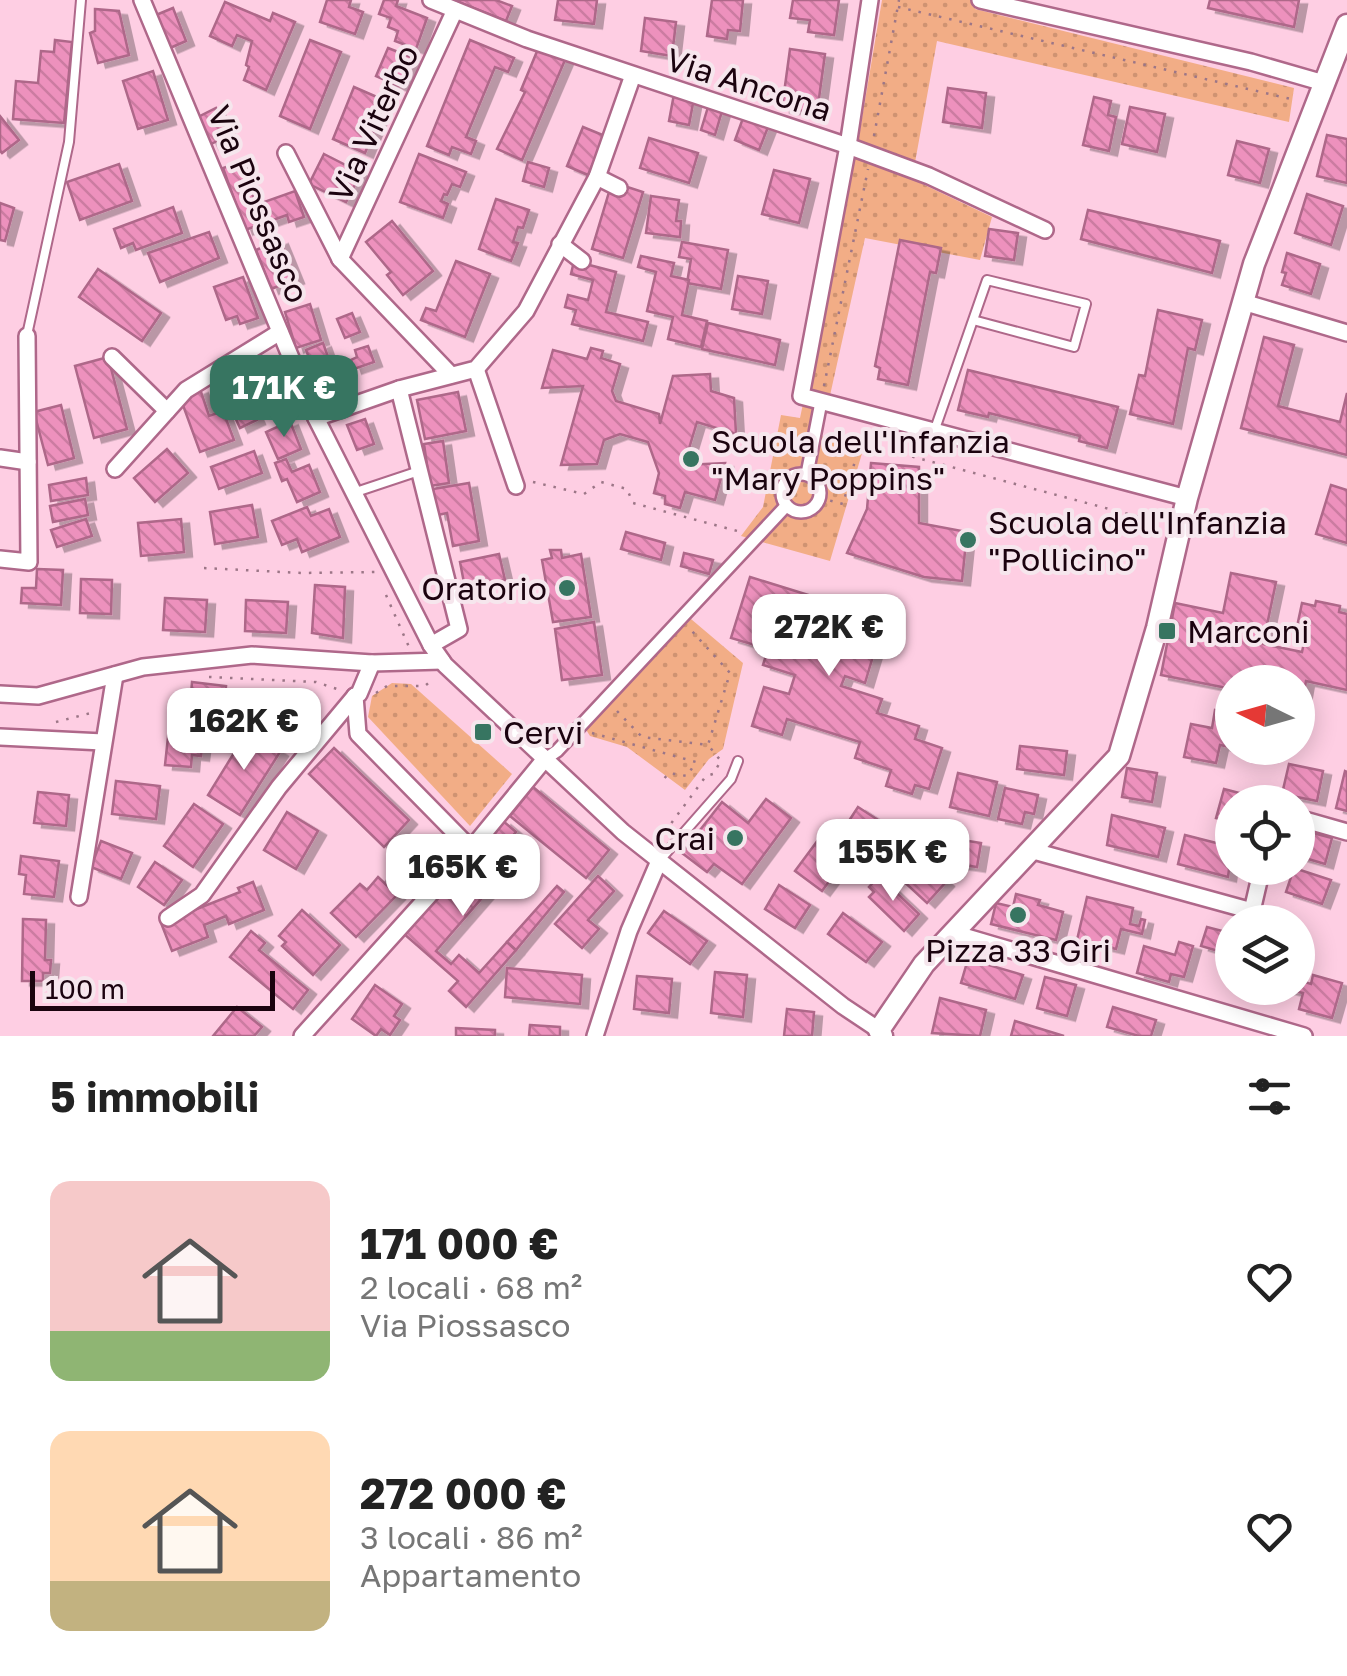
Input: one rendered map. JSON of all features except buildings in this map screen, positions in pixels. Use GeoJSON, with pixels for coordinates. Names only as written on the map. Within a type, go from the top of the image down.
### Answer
{"type":"FeatureCollection","features":[{"type":"Feature","properties":{"kind":"street","name":"Via Piossasco"},"geometry":{"type":"LineString","coordinates":[[142,0],[316,418],[431,646],[544,760],[880,1033]]}},
{"type":"Feature","properties":{"kind":"street","name":"Via Ancona"},"geometry":{"type":"LineString","coordinates":[[432,0],[527,40],[699,94],[929,176],[1045,230]]}},
{"type":"Feature","properties":{"kind":"street"},"geometry":{"type":"LineString","coordinates":[[870,0],[848,146],[801,396],[1187,498]]}},
{"type":"Feature","properties":{"kind":"street"},"geometry":{"type":"LineString","coordinates":[[980,0],[1251,62],[1324,83]]}},
{"type":"Feature","properties":{"kind":"street","name":"Via Viterbo"},"geometry":{"type":"LineString","coordinates":[[340,259],[456,10]]}},
{"type":"Feature","properties":{"kind":"street"},"geometry":{"type":"LineString","coordinates":[[880,1033],[924,964],[1120,756],[1243,302],[1347,24]]}},
{"type":"Feature","properties":{"kind":"street"},"geometry":{"type":"LineString","coordinates":[[316,418],[399,389],[476,370],[525,320],[560,244],[597,178],[633,75]]}},
{"type":"Feature","properties":{"kind":"street","name":"Via Viterbo"},"geometry":{"type":"LineString","coordinates":[[286,154],[340,259],[451,375]]}},
{"type":"Feature","properties":{"kind":"street"},"geometry":{"type":"LineString","coordinates":[[597,178],[619,188]]}},
{"type":"Feature","properties":{"kind":"street"},"geometry":{"type":"LineString","coordinates":[[560,244],[582,261]]}},
{"type":"Feature","properties":{"kind":"street"},"geometry":{"type":"LineString","coordinates":[[1243,302],[1347,333]]}},
{"type":"Feature","properties":{"kind":"street"},"geometry":{"type":"LineString","coordinates":[[115,468],[186,390],[280,332]]}},
{"type":"Feature","properties":{"kind":"street"},"geometry":{"type":"LineString","coordinates":[[0,559],[29,562],[27,336]]}},
{"type":"Feature","properties":{"kind":"street"},"geometry":{"type":"LineString","coordinates":[[112,357],[167,411]]}},
{"type":"Feature","properties":{"kind":"street"},"geometry":{"type":"LineString","coordinates":[[476,370],[514,481]]}},
{"type":"Feature","properties":{"kind":"street"},"geometry":{"type":"LineString","coordinates":[[399,389],[459,629],[431,646]]}},
{"type":"Feature","properties":{"kind":"street"},"geometry":{"type":"LineString","coordinates":[[807,474],[821,402]]}},
{"type":"Feature","properties":{"kind":"street"},"geometry":{"type":"LineString","coordinates":[[0,458],[28,462]]}},
{"type":"Feature","properties":{"kind":"street"},"geometry":{"type":"LineString","coordinates":[[807,474],[816,481],[820,498],[807,512],[795,512],[786,506],[783,486],[792,476],[807,474]]}},
{"type":"Feature","properties":{"kind":"street"},"geometry":{"type":"LineString","coordinates":[[302,1036],[471,849],[544,760],[578,729],[786,506]]}},
{"type":"Feature","properties":{"kind":"street"},"geometry":{"type":"LineString","coordinates":[[0,694],[38,696],[143,667],[252,655],[372,662],[442,661]]}},
{"type":"Feature","properties":{"kind":"street"},"geometry":{"type":"LineString","coordinates":[[168,918],[202,894],[279,787],[357,695],[372,662]]}},
{"type":"Feature","properties":{"kind":"street"},"geometry":{"type":"LineString","coordinates":[[79,897],[114,675]]}},
{"type":"Feature","properties":{"kind":"street"},"geometry":{"type":"LineString","coordinates":[[357,695],[358,734],[471,849]]}},
{"type":"Feature","properties":{"kind":"street"},"geometry":{"type":"LineString","coordinates":[[0,737],[103,742]]}},
{"type":"Feature","properties":{"kind":"street"},"geometry":{"type":"LineString","coordinates":[[1315,823],[1347,832]]}},
{"type":"Feature","properties":{"kind":"street"},"geometry":{"type":"LineString","coordinates":[[1030,850],[1252,910],[1258,885]]}},
{"type":"Feature","properties":{"kind":"street"},"geometry":{"type":"LineString","coordinates":[[594,1036],[657,853]]}},
{"type":"Feature","properties":{"kind":"street"},"geometry":{"type":"LineString","coordinates":[[953,933],[1263,1031],[1304,1036]]}},
{"type":"Feature","properties":{"kind":"lane"},"geometry":{"type":"LineString","coordinates":[[27,336],[69,142],[82,0]]}},
{"type":"Feature","properties":{"kind":"lane"},"geometry":{"type":"LineString","coordinates":[[935,429],[973,320],[987,280],[1086,304],[1074,347],[973,320]]}},
{"type":"Feature","properties":{"kind":"lane"},"geometry":{"type":"LineString","coordinates":[[352,494],[420,470]]}},
{"type":"Feature","properties":{"kind":"lane"},"geometry":{"type":"LineString","coordinates":[[657,853],[730,779],[738,761]]}},
{"type":"Feature","properties":{"kind":"path"},"geometry":{"type":"LineString","coordinates":[[821,402],[899,0]]}},
{"type":"Feature","properties":{"kind":"path"},"geometry":{"type":"LineString","coordinates":[[898,7],[1316,104]]}},
{"type":"Feature","properties":{"kind":"path"},"geometry":{"type":"LineString","coordinates":[[816,431],[1181,528]]}},
{"type":"Feature","properties":{"kind":"path"},"geometry":{"type":"LineString","coordinates":[[820,498],[843,504],[860,443]]}},
{"type":"Feature","properties":{"kind":"path"},"geometry":{"type":"LineString","coordinates":[[514,481],[584,494],[600,482],[627,489],[632,503],[757,537]]}},
{"type":"Feature","properties":{"kind":"path"},"geometry":{"type":"LineString","coordinates":[[204,568],[376,572]]}},
{"type":"Feature","properties":{"kind":"path"},"geometry":{"type":"LineString","coordinates":[[680,620],[730,672],[708,745]]}},
{"type":"Feature","properties":{"kind":"path"},"geometry":{"type":"LineString","coordinates":[[209,677],[316,682],[372,696],[387,686],[426,686]]}},
{"type":"Feature","properties":{"kind":"path"},"geometry":{"type":"LineString","coordinates":[[47,722],[64,722],[94,712],[112,698]]}},
{"type":"Feature","properties":{"kind":"path"},"geometry":{"type":"LineString","coordinates":[[606,699],[642,737],[708,745],[721,761],[706,776],[657,853]]}},
{"type":"Feature","properties":{"kind":"path"},"geometry":{"type":"LineString","coordinates":[[578,729],[696,762],[687,776],[669,773],[662,780]]}},
{"type":"Feature","properties":{"kind":"shaded area"},"geometry":{"type":"Polygon","coordinates":[[[882,0],[976,0],[975,9],[1294,88],[1289,122],[937,41],[912,179],[992,217],[980,260],[865,238],[821,436],[863,450],[830,561],[741,536],[763,507],[781,415],[800,418],[858,142],[882,0]]]}},
{"type":"Feature","properties":{"kind":"shaded area"},"geometry":{"type":"Polygon","coordinates":[[[691,619],[743,663],[723,749],[709,759],[685,790],[627,747],[590,736],[585,728],[691,619]]]}},
{"type":"Feature","properties":{"kind":"shaded area"},"geometry":{"type":"Polygon","coordinates":[[[392,683],[411,684],[512,774],[470,826],[368,717],[372,696],[392,683]]]}},
{"type":"Feature","properties":{"kind":"place","name":"Scuola dell'Infanzia \"Mary Poppins\""},"geometry":{"type":"Point","coordinates":[691,459]}},
{"type":"Feature","properties":{"kind":"place","name":"Scuola dell'Infanzia \"Pollicino\""},"geometry":{"type":"Point","coordinates":[968,540]}},
{"type":"Feature","properties":{"kind":"place","name":"Oratorio"},"geometry":{"type":"Point","coordinates":[567,588]}},
{"type":"Feature","properties":{"kind":"place","name":"Marconi"},"geometry":{"type":"Point","coordinates":[1167,631]}},
{"type":"Feature","properties":{"kind":"place","name":"Cervi"},"geometry":{"type":"Point","coordinates":[483,732]}},
{"type":"Feature","properties":{"kind":"place","name":"Crai"},"geometry":{"type":"Point","coordinates":[735,838]}},
{"type":"Feature","properties":{"kind":"place","name":"Pizza 33 Giri"},"geometry":{"type":"Point","coordinates":[1018,915]}}]}
